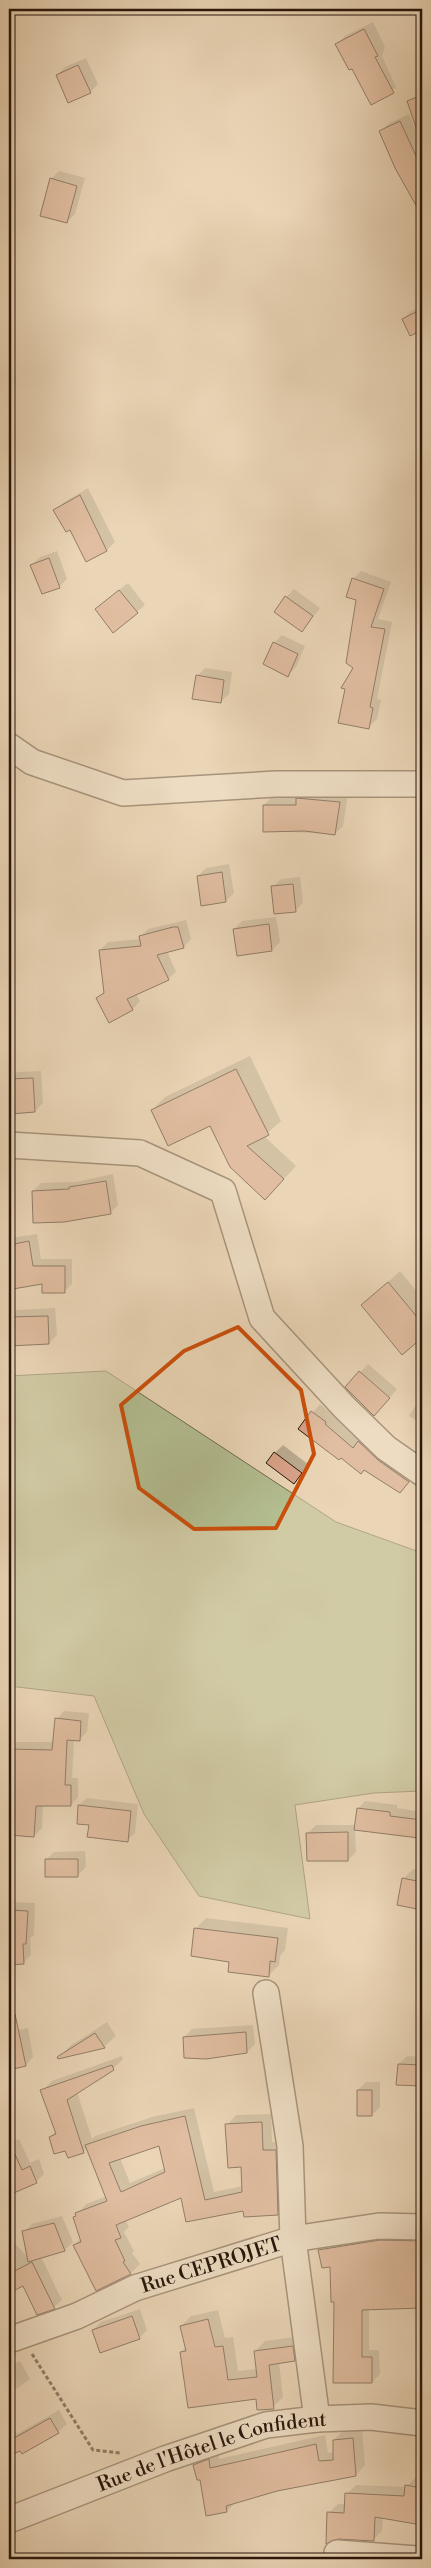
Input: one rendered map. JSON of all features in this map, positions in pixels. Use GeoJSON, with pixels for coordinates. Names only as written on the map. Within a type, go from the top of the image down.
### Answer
{"type":"FeatureCollection","features":[{"type":"Feature","properties":{"kind":"street"},"geometry":{"type":"LineString","coordinates":[[9,746],[32,762],[123,793],[276,784],[422,784]]}},
{"type":"Feature","properties":{"kind":"street"},"geometry":{"type":"LineString","coordinates":[[9,1145],[140,1152],[223,1191],[262,1318],[379,1441],[422,1473]]}},
{"type":"Feature","properties":{"kind":"street"},"geometry":{"type":"LineString","coordinates":[[266,1993],[290,2146],[294,2239],[317,2419]]}},
{"type":"Feature","properties":{"kind":"street","name":"Rue CEPROJET"},"geometry":{"type":"LineString","coordinates":[[15,2339],[77,2316],[135,2288],[294,2239],[379,2226],[422,2227]]}},
{"type":"Feature","properties":{"kind":"street","name":"Rue de l'Hôtel le Confident"},"geometry":{"type":"LineString","coordinates":[[9,2520],[165,2459],[266,2426],[317,2419],[371,2417],[422,2423]]}},
{"type":"Feature","properties":{"kind":"street"},"geometry":{"type":"LineString","coordinates":[[337,2553],[417,2559]]}},
{"type":"Feature","properties":{"kind":"path"},"geometry":{"type":"LineString","coordinates":[[15,2339],[93,2450],[129,2454]]}},
{"type":"Feature","properties":{"kind":"highlighted area"},"geometry":{"type":"Polygon","coordinates":[[[238,1327],[301,1390],[314,1454],[276,1528],[194,1529],[139,1488],[121,1405],[184,1351],[238,1327]]]}},
{"type":"Feature","properties":{"kind":"green space"},"geometry":{"type":"Polygon","coordinates":[[[106,1371],[336,1522],[422,1553],[422,1791],[374,1793],[295,1805],[310,1919],[199,1896],[144,1814],[94,1696],[9,1686],[9,1376],[106,1371]]]}},
{"type":"Feature","properties":{"kind":"building"},"geometry":{"type":"Polygon","coordinates":[[[364,29],[378,56],[375,57],[394,93],[371,105],[352,69],[349,70],[335,44],[364,29]]]}},
{"type":"Feature","properties":{"kind":"building"},"geometry":{"type":"Polygon","coordinates":[[[78,65],[91,93],[68,103],[56,75],[78,65]]]}},
{"type":"Feature","properties":{"kind":"building"},"geometry":{"type":"Polygon","coordinates":[[[422,95],[422,139],[420,139],[407,101],[422,95]]]}},
{"type":"Feature","properties":{"kind":"building"},"geometry":{"type":"Polygon","coordinates":[[[400,121],[422,169],[422,216],[395,168],[379,131],[400,121]]]}},
{"type":"Feature","properties":{"kind":"building"},"geometry":{"type":"Polygon","coordinates":[[[50,178],[77,186],[67,223],[40,216],[50,178]]]}},
{"type":"Feature","properties":{"kind":"building"},"geometry":{"type":"Polygon","coordinates":[[[422,309],[422,330],[410,336],[402,319],[422,309]]]}},
{"type":"Feature","properties":{"kind":"building"},"geometry":{"type":"Polygon","coordinates":[[[80,495],[107,551],[86,562],[70,530],[66,532],[53,510],[80,495]]]}},
{"type":"Feature","properties":{"kind":"building"},"geometry":{"type":"Polygon","coordinates":[[[49,558],[60,588],[42,594],[30,565],[49,558]]]}},
{"type":"Feature","properties":{"kind":"building"},"geometry":{"type":"Polygon","coordinates":[[[352,578],[384,589],[371,627],[385,629],[370,707],[373,708],[369,729],[338,723],[345,689],[341,688],[353,668],[346,663],[356,600],[346,597],[352,578]]]}},
{"type":"Feature","properties":{"kind":"building"},"geometry":{"type":"Polygon","coordinates":[[[119,590],[138,613],[113,633],[95,609],[119,590]]]}},
{"type":"Feature","properties":{"kind":"building"},"geometry":{"type":"Polygon","coordinates":[[[285,596],[313,616],[302,632],[274,612],[285,596]]]}},
{"type":"Feature","properties":{"kind":"building"},"geometry":{"type":"Polygon","coordinates":[[[273,642],[298,654],[288,677],[263,664],[273,642]]]}},
{"type":"Feature","properties":{"kind":"building"},"geometry":{"type":"Polygon","coordinates":[[[196,675],[224,680],[221,703],[192,699],[196,675]]]}},
{"type":"Feature","properties":{"kind":"building"},"geometry":{"type":"Polygon","coordinates":[[[296,798],[340,802],[335,835],[305,831],[263,832],[263,805],[296,805],[296,798]]]}},
{"type":"Feature","properties":{"kind":"building"},"geometry":{"type":"Polygon","coordinates":[[[222,872],[226,902],[201,906],[197,876],[222,872]]]}},
{"type":"Feature","properties":{"kind":"building"},"geometry":{"type":"Polygon","coordinates":[[[293,884],[296,912],[274,914],[271,886],[293,884]]]}},
{"type":"Feature","properties":{"kind":"building"},"geometry":{"type":"Polygon","coordinates":[[[269,924],[272,951],[237,956],[233,929],[269,924]]]}},
{"type":"Feature","properties":{"kind":"building"},"geometry":{"type":"Polygon","coordinates":[[[178,927],[184,948],[157,955],[169,980],[127,999],[133,1010],[109,1023],[96,998],[104,993],[99,950],[141,946],[139,936],[178,927]]]}},
{"type":"Feature","properties":{"kind":"building"},"geometry":{"type":"Polygon","coordinates":[[[236,1069],[269,1135],[247,1146],[284,1179],[265,1200],[230,1167],[210,1126],[168,1146],[151,1110],[236,1069]]]}},
{"type":"Feature","properties":{"kind":"building"},"geometry":{"type":"Polygon","coordinates":[[[33,1078],[35,1112],[10,1114],[9,1079],[33,1078]]]}},
{"type":"Feature","properties":{"kind":"building"},"geometry":{"type":"Polygon","coordinates":[[[106,1181],[111,1214],[64,1222],[33,1223],[32,1191],[69,1189],[69,1187],[106,1181]]]}},
{"type":"Feature","properties":{"kind":"building"},"geometry":{"type":"Polygon","coordinates":[[[29,1241],[33,1266],[65,1266],[65,1293],[42,1293],[42,1284],[13,1289],[9,1267],[9,1245],[29,1241]]]}},
{"type":"Feature","properties":{"kind":"building"},"geometry":{"type":"Polygon","coordinates":[[[388,1282],[422,1323],[422,1338],[402,1355],[361,1305],[388,1282]]]}},
{"type":"Feature","properties":{"kind":"building"},"geometry":{"type":"Polygon","coordinates":[[[48,1316],[49,1344],[9,1346],[9,1317],[48,1316]]]}},
{"type":"Feature","properties":{"kind":"building"},"geometry":{"type":"Polygon","coordinates":[[[359,1371],[390,1398],[374,1416],[345,1387],[359,1371]]]}},
{"type":"Feature","properties":{"kind":"building"},"geometry":{"type":"Polygon","coordinates":[[[311,1411],[326,1422],[325,1424],[353,1448],[358,1441],[378,1460],[409,1482],[400,1493],[364,1470],[361,1474],[298,1429],[311,1411]]]}},
{"type":"Feature","properties":{"kind":"building"},"geometry":{"type":"Polygon","coordinates":[[[274,1452],[302,1473],[294,1484],[266,1463],[274,1452]]]}},
{"type":"Feature","properties":{"kind":"building"},"geometry":{"type":"Polygon","coordinates":[[[55,1718],[81,1721],[80,1741],[67,1740],[65,1785],[71,1785],[71,1806],[36,1806],[34,1837],[9,1835],[9,1749],[52,1750],[55,1718]]]}},
{"type":"Feature","properties":{"kind":"building"},"geometry":{"type":"Polygon","coordinates":[[[78,1805],[131,1811],[128,1842],[87,1837],[89,1825],[77,1824],[78,1805]]]}},
{"type":"Feature","properties":{"kind":"building"},"geometry":{"type":"Polygon","coordinates":[[[357,1808],[390,1812],[390,1816],[422,1820],[419,1838],[354,1830],[357,1808]]]}},
{"type":"Feature","properties":{"kind":"building"},"geometry":{"type":"Polygon","coordinates":[[[348,1832],[348,1861],[307,1861],[306,1833],[348,1832]]]}},
{"type":"Feature","properties":{"kind":"building"},"geometry":{"type":"Polygon","coordinates":[[[45,1859],[78,1859],[78,1877],[45,1877],[45,1859]]]}},
{"type":"Feature","properties":{"kind":"building"},"geometry":{"type":"Polygon","coordinates":[[[402,1878],[422,1882],[422,1910],[397,1905],[402,1878]]]}},
{"type":"Feature","properties":{"kind":"building"},"geometry":{"type":"Polygon","coordinates":[[[9,1910],[28,1911],[26,1944],[23,1944],[24,1964],[9,1965],[9,1910]]]}},
{"type":"Feature","properties":{"kind":"building"},"geometry":{"type":"Polygon","coordinates":[[[194,1928],[278,1938],[275,1962],[270,1961],[269,1977],[228,1972],[229,1962],[191,1956],[194,1928]]]}},
{"type":"Feature","properties":{"kind":"building"},"geometry":{"type":"Polygon","coordinates":[[[9,2014],[15,2014],[26,2066],[9,2070],[9,2014]]]}},
{"type":"Feature","properties":{"kind":"building"},"geometry":{"type":"Polygon","coordinates":[[[246,2032],[247,2053],[206,2059],[184,2058],[183,2037],[246,2032]]]}},
{"type":"Feature","properties":{"kind":"building"},"geometry":{"type":"Polygon","coordinates":[[[95,2033],[105,2048],[58,2059],[57,2057],[95,2033]]]}},
{"type":"Feature","properties":{"kind":"building"},"geometry":{"type":"Polygon","coordinates":[[[398,2064],[422,2065],[422,2086],[396,2085],[398,2064]]]}},
{"type":"Feature","properties":{"kind":"building"},"geometry":{"type":"Polygon","coordinates":[[[112,2065],[114,2070],[67,2100],[84,2153],[68,2158],[65,2151],[54,2154],[49,2137],[56,2134],[40,2090],[112,2065]]]}},
{"type":"Feature","properties":{"kind":"building"},"geometry":{"type":"Polygon","coordinates":[[[357,2090],[372,2090],[372,2116],[357,2116],[357,2090]]]}},
{"type":"Feature","properties":{"kind":"building"},"geometry":{"type":"Polygon","coordinates":[[[185,2116],[205,2200],[242,2192],[241,2167],[228,2168],[225,2124],[262,2122],[263,2150],[276,2150],[278,2215],[244,2217],[243,2211],[186,2222],[181,2198],[116,2225],[121,2238],[115,2240],[125,2261],[123,2262],[131,2274],[96,2291],[73,2245],[81,2242],[73,2217],[76,2216],[75,2213],[107,2201],[85,2145],[141,2126],[185,2116]],[[159,2146],[109,2163],[121,2192],[165,2172],[159,2146]]]}},
{"type":"Feature","properties":{"kind":"building"},"geometry":{"type":"Polygon","coordinates":[[[9,2141],[22,2170],[30,2166],[37,2183],[9,2195],[9,2141]]]}},
{"type":"Feature","properties":{"kind":"building"},"geometry":{"type":"Polygon","coordinates":[[[54,2223],[65,2251],[28,2262],[22,2231],[54,2223]]]}},
{"type":"Feature","properties":{"kind":"building"},"geometry":{"type":"Polygon","coordinates":[[[380,2240],[422,2241],[418,2280],[422,2280],[422,2308],[362,2310],[362,2357],[372,2357],[372,2383],[333,2383],[334,2302],[331,2302],[330,2267],[322,2268],[318,2250],[380,2240]]]}},
{"type":"Feature","properties":{"kind":"building"},"geometry":{"type":"Polygon","coordinates":[[[32,2262],[55,2309],[37,2315],[23,2286],[9,2293],[9,2274],[32,2262]]]}},
{"type":"Feature","properties":{"kind":"building"},"geometry":{"type":"Polygon","coordinates":[[[132,2316],[140,2339],[100,2353],[92,2330],[132,2316]]]}},
{"type":"Feature","properties":{"kind":"building"},"geometry":{"type":"Polygon","coordinates":[[[208,2319],[215,2347],[223,2346],[228,2380],[257,2377],[254,2351],[293,2346],[295,2361],[269,2365],[274,2409],[257,2410],[256,2399],[188,2408],[180,2352],[186,2351],[180,2326],[208,2319]]]}},
{"type":"Feature","properties":{"kind":"building"},"geometry":{"type":"Polygon","coordinates":[[[50,2418],[59,2433],[22,2454],[20,2451],[9,2456],[9,2441],[50,2418]]]}},
{"type":"Feature","properties":{"kind":"building"},"geometry":{"type":"Polygon","coordinates":[[[353,2438],[356,2476],[277,2491],[226,2506],[227,2512],[206,2516],[200,2480],[197,2480],[193,2465],[209,2459],[210,2468],[316,2444],[319,2461],[333,2460],[333,2440],[353,2438]]]}},
{"type":"Feature","properties":{"kind":"building"},"geometry":{"type":"Polygon","coordinates":[[[405,2485],[422,2488],[422,2525],[375,2517],[374,2541],[338,2539],[326,2544],[327,2512],[344,2513],[345,2493],[404,2496],[405,2485]]]}}]}
